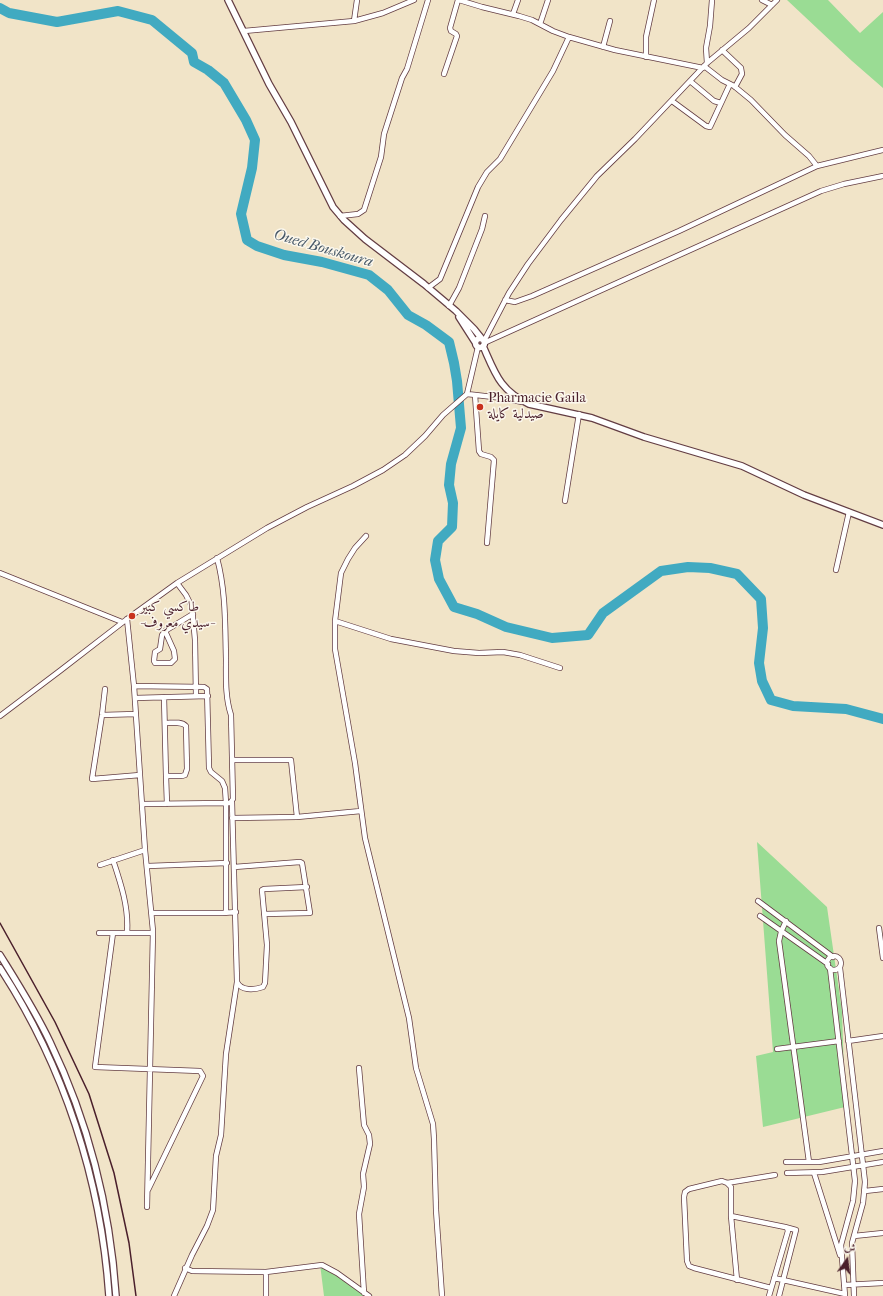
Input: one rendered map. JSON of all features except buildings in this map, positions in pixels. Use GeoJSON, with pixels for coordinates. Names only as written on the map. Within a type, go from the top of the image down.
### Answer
{"type":"FeatureCollection","features":[{"type":"Feature","properties":{"kind":"street"},"geometry":{"type":"LineString","coordinates":[[228,0],[269,84],[294,128],[333,207],[340,216],[365,239],[456,311],[469,334],[481,343],[496,375],[503,386],[512,394],[529,404]]}},
{"type":"Feature","properties":{"kind":"street"},"geometry":{"type":"LineString","coordinates":[[354,21],[357,0]]}},
{"type":"Feature","properties":{"kind":"street"},"geometry":{"type":"LineString","coordinates":[[244,31],[354,21],[382,13],[414,0]]}},
{"type":"Feature","properties":{"kind":"street"},"geometry":{"type":"LineString","coordinates":[[340,216],[358,214],[364,210],[381,157],[384,134],[402,78],[407,69],[428,0]]}},
{"type":"Feature","properties":{"kind":"street"},"geometry":{"type":"LineString","coordinates":[[444,74],[457,36],[451,31],[450,28],[459,0],[532,20],[569,37],[603,47],[646,57],[705,66],[751,100],[785,135],[809,156],[817,166]]}},
{"type":"Feature","properties":{"kind":"street"},"geometry":{"type":"LineString","coordinates":[[513,14],[518,0]]}},
{"type":"Feature","properties":{"kind":"street"},"geometry":{"type":"LineString","coordinates":[[540,24],[548,0]]}},
{"type":"Feature","properties":{"kind":"street"},"geometry":{"type":"LineString","coordinates":[[646,57],[646,37],[654,0]]}},
{"type":"Feature","properties":{"kind":"street"},"geometry":{"type":"LineString","coordinates":[[705,66],[712,0]]}},
{"type":"Feature","properties":{"kind":"street"},"geometry":{"type":"LineString","coordinates":[[762,0],[772,5]]}},
{"type":"Feature","properties":{"kind":"street"},"geometry":{"type":"LineString","coordinates":[[0,716],[67,666],[122,622],[177,583],[267,528],[307,507],[353,486],[397,462],[420,443],[450,408],[467,394],[481,343],[505,300],[528,264],[561,220],[597,176],[635,139],[690,81],[722,50],[749,28],[777,0]]}},
{"type":"Feature","properties":{"kind":"street"},"geometry":{"type":"LineString","coordinates":[[603,47],[610,21]]}},
{"type":"Feature","properties":{"kind":"street"},"geometry":{"type":"LineString","coordinates":[[428,288],[440,279],[478,187],[487,172],[500,159],[553,71],[569,37]]}},
{"type":"Feature","properties":{"kind":"street"},"geometry":{"type":"LineString","coordinates":[[722,50],[742,68],[742,74],[735,88]]}},
{"type":"Feature","properties":{"kind":"street"},"geometry":{"type":"LineString","coordinates":[[690,81],[714,100],[721,103]]}},
{"type":"Feature","properties":{"kind":"street"},"geometry":{"type":"LineString","coordinates":[[672,101],[709,127],[711,126],[730,84]]}},
{"type":"Feature","properties":{"kind":"street"},"geometry":{"type":"LineString","coordinates":[[505,300],[514,302],[532,296],[817,166],[883,150]]}},
{"type":"Feature","properties":{"kind":"street"},"geometry":{"type":"LineString","coordinates":[[481,343],[821,191],[844,184],[883,176]]}},
{"type":"Feature","properties":{"kind":"street"},"geometry":{"type":"LineString","coordinates":[[449,306],[459,288],[482,230],[485,216]]}},
{"type":"Feature","properties":{"kind":"street"},"geometry":{"type":"LineString","coordinates":[[467,394],[502,398],[592,418],[644,437],[742,466],[804,495],[883,525]]}},
{"type":"Feature","properties":{"kind":"street"},"geometry":{"type":"LineString","coordinates":[[475,394],[479,451],[481,454],[491,457],[494,460],[488,543]]}},
{"type":"Feature","properties":{"kind":"street"},"geometry":{"type":"LineString","coordinates":[[565,501],[579,414]]}},
{"type":"Feature","properties":{"kind":"street"},"geometry":{"type":"LineString","coordinates":[[836,570],[849,512]]}},
{"type":"Feature","properties":{"kind":"street"},"geometry":{"type":"LineString","coordinates":[[366,536],[355,548],[341,573],[334,621],[335,649],[355,763],[364,838],[409,1018],[416,1068],[432,1124],[442,1296]]}},
{"type":"Feature","properties":{"kind":"street"},"geometry":{"type":"LineString","coordinates":[[174,1296],[207,1226],[212,1210],[216,1156],[221,1135],[226,1054],[237,982],[232,818],[233,760],[231,715],[228,704],[224,593],[217,558]]}},
{"type":"Feature","properties":{"kind":"street"},"geometry":{"type":"LineString","coordinates":[[0,573],[122,622]]}},
{"type":"Feature","properties":{"kind":"street"},"geometry":{"type":"LineString","coordinates":[[177,583],[190,602],[193,614],[196,696]]}},
{"type":"Feature","properties":{"kind":"street"},"geometry":{"type":"LineString","coordinates":[[165,632],[174,651],[175,659],[172,663],[155,663],[155,652],[160,649],[162,636],[165,632],[193,614]]}},
{"type":"Feature","properties":{"kind":"street"},"geometry":{"type":"LineString","coordinates":[[127,619],[134,686],[145,850],[148,866],[153,933],[147,1207]]}},
{"type":"Feature","properties":{"kind":"street"},"geometry":{"type":"LineString","coordinates":[[334,621],[391,639],[454,651],[479,653],[503,652],[520,655],[560,668]]}},
{"type":"Feature","properties":{"kind":"street"},"geometry":{"type":"LineString","coordinates":[[134,686],[206,687],[208,696],[209,768],[224,785],[226,804],[226,912]]}},
{"type":"Feature","properties":{"kind":"street"},"geometry":{"type":"LineString","coordinates":[[105,689],[92,779],[140,774]]}},
{"type":"Feature","properties":{"kind":"street"},"geometry":{"type":"LineString","coordinates":[[134,698],[208,696]]}},
{"type":"Feature","properties":{"kind":"street"},"geometry":{"type":"LineString","coordinates":[[164,697],[167,804]]}},
{"type":"Feature","properties":{"kind":"street"},"geometry":{"type":"LineString","coordinates":[[102,715],[136,714]]}},
{"type":"Feature","properties":{"kind":"street"},"geometry":{"type":"LineString","coordinates":[[165,723],[180,723],[186,726],[188,769],[186,775],[166,776]]}},
{"type":"Feature","properties":{"kind":"street"},"geometry":{"type":"LineString","coordinates":[[233,760],[291,760],[297,817]]}},
{"type":"Feature","properties":{"kind":"street"},"geometry":{"type":"LineString","coordinates":[[142,804],[226,804],[232,802]]}},
{"type":"Feature","properties":{"kind":"street"},"geometry":{"type":"LineString","coordinates":[[232,818],[297,817],[361,811]]}},
{"type":"Feature","properties":{"kind":"street"},"geometry":{"type":"LineString","coordinates":[[226,823],[233,824]]}},
{"type":"Feature","properties":{"kind":"street"},"geometry":{"type":"LineString","coordinates":[[100,865],[145,850]]}},
{"type":"Feature","properties":{"kind":"street"},"geometry":{"type":"LineString","coordinates":[[113,860],[126,907],[128,924],[127,933]]}},
{"type":"Feature","properties":{"kind":"street"},"geometry":{"type":"LineString","coordinates":[[234,868],[300,862],[304,866],[310,912],[264,914]]}},
{"type":"Feature","properties":{"kind":"street"},"geometry":{"type":"LineString","coordinates":[[148,866],[227,863]]}},
{"type":"Feature","properties":{"kind":"street"},"geometry":{"type":"LineString","coordinates":[[237,982],[238,985],[243,988],[259,989],[263,987],[265,983],[266,945],[261,892],[264,888],[307,887]]}},
{"type":"Feature","properties":{"kind":"street"},"geometry":{"type":"LineString","coordinates":[[758,901],[833,956],[840,958],[865,1191],[864,1203],[852,1243],[854,1296]]}},
{"type":"Feature","properties":{"kind":"street"},"geometry":{"type":"LineString","coordinates":[[152,913],[236,912]]}},
{"type":"Feature","properties":{"kind":"street"},"geometry":{"type":"LineString","coordinates":[[770,923],[776,914]]}},
{"type":"Feature","properties":{"kind":"street"},"geometry":{"type":"LineString","coordinates":[[760,916],[829,966],[836,970],[840,968]]}},
{"type":"Feature","properties":{"kind":"street"},"geometry":{"type":"LineString","coordinates":[[786,921],[781,931],[780,941],[809,1162]]}},
{"type":"Feature","properties":{"kind":"street"},"geometry":{"type":"LineString","coordinates":[[879,928],[883,958]]}},
{"type":"Feature","properties":{"kind":"street"},"geometry":{"type":"LineString","coordinates":[[99,933],[153,933]]}},
{"type":"Feature","properties":{"kind":"street"},"geometry":{"type":"LineString","coordinates":[[113,933],[95,1067],[150,1068],[200,1072],[203,1076],[147,1192]]}},
{"type":"Feature","properties":{"kind":"street"},"geometry":{"type":"LineString","coordinates":[[0,955],[33,1008],[50,1042],[84,1126],[100,1186],[111,1249],[116,1296]]}},
{"type":"Feature","properties":{"kind":"street"},"geometry":{"type":"LineString","coordinates":[[774,1278],[845,1295],[842,1241],[854,1196],[855,1181],[829,966],[829,959],[833,956]]}},
{"type":"Feature","properties":{"kind":"street"},"geometry":{"type":"LineString","coordinates":[[0,968],[27,1012],[51,1060],[70,1107],[88,1168],[101,1228],[107,1267],[109,1296]]}},
{"type":"Feature","properties":{"kind":"street"},"geometry":{"type":"LineString","coordinates":[[848,1041],[883,1036]]}},
{"type":"Feature","properties":{"kind":"street"},"geometry":{"type":"LineString","coordinates":[[777,1049],[838,1041]]}},
{"type":"Feature","properties":{"kind":"street"},"geometry":{"type":"LineString","coordinates":[[359,1068],[364,1125],[369,1134],[370,1144],[363,1174],[364,1187],[359,1214],[364,1293]]}},
{"type":"Feature","properties":{"kind":"street"},"geometry":{"type":"LineString","coordinates":[[786,1162],[824,1161],[883,1151]]}},
{"type":"Feature","properties":{"kind":"street"},"geometry":{"type":"LineString","coordinates":[[787,1172],[814,1173],[883,1162]]}},
{"type":"Feature","properties":{"kind":"street"},"geometry":{"type":"LineString","coordinates":[[814,1173],[842,1261]]}},
{"type":"Feature","properties":{"kind":"street"},"geometry":{"type":"LineString","coordinates":[[771,1288],[689,1266],[687,1261],[685,1192],[689,1189],[722,1181],[727,1183],[775,1176]]}},
{"type":"Feature","properties":{"kind":"street"},"geometry":{"type":"LineString","coordinates":[[727,1183],[731,1188],[731,1216],[737,1280]]}},
{"type":"Feature","properties":{"kind":"street"},"geometry":{"type":"LineString","coordinates":[[865,1191],[883,1189]]}},
{"type":"Feature","properties":{"kind":"street"},"geometry":{"type":"LineString","coordinates":[[731,1216],[796,1230],[779,1296]]}},
{"type":"Feature","properties":{"kind":"street"},"geometry":{"type":"LineString","coordinates":[[769,1296],[788,1228]]}},
{"type":"Feature","properties":{"kind":"street"},"geometry":{"type":"LineString","coordinates":[[845,1230],[854,1234],[883,1233]]}},
{"type":"Feature","properties":{"kind":"street"},"geometry":{"type":"LineString","coordinates":[[786,1236],[794,1238]]}},
{"type":"Feature","properties":{"kind":"street"},"geometry":{"type":"LineString","coordinates":[[842,1241],[852,1243]]}},
{"type":"Feature","properties":{"kind":"street"},"geometry":{"type":"LineString","coordinates":[[186,1268],[192,1271],[266,1272],[322,1265],[337,1272],[369,1296]]}},
{"type":"Feature","properties":{"kind":"street"},"geometry":{"type":"LineString","coordinates":[[266,1272],[266,1296]]}},
{"type":"Feature","properties":{"kind":"street"},"geometry":{"type":"LineString","coordinates":[[844,1285],[883,1283]]}},
{"type":"Feature","properties":{"kind":"green space"},"geometry":{"type":"Polygon","coordinates":[[[787,0],[828,0],[860,33],[883,12],[883,88],[852,61],[787,0]]]}},
{"type":"Feature","properties":{"kind":"green space"},"geometry":{"type":"Polygon","coordinates":[[[757,842],[827,907],[842,1011],[845,1107],[763,1127],[756,1056],[773,1052],[757,842]]]}},
{"type":"Feature","properties":{"kind":"green space"},"geometry":{"type":"Polygon","coordinates":[[[320,1264],[373,1296],[324,1296],[320,1264]]]}},
{"type":"Feature","properties":{"kind":"waterway","name":"Oued Bouskoura"},"geometry":{"type":"LineString","coordinates":[[0,8],[9,13],[57,22],[118,11],[152,20],[192,53],[194,62],[208,70],[224,83],[246,120],[255,140],[252,168],[241,214],[247,240],[257,246],[284,255],[322,262],[369,275],[388,290],[408,315],[426,325],[449,342],[457,381],[461,428],[451,464],[449,485],[453,503],[452,527],[438,541],[435,560],[439,579],[454,607],[477,614],[506,627],[552,638],[588,635],[603,613],[661,571],[688,567],[710,568],[737,574],[761,599],[763,628],[759,663],[762,681],[771,700],[793,706],[846,709],[883,719]]}},
{"type":"Feature","properties":{"kind":"railway"},"geometry":{"type":"LineString","coordinates":[[0,923],[55,1022],[89,1094],[114,1173],[129,1243],[136,1296]]}},
{"type":"Feature","properties":{"kind":"place","name":"Pharmacie Gaila صيدلية كايلة"},"geometry":{"type":"Point","coordinates":[480,407]}},
{"type":"Feature","properties":{"kind":"place","name":"طاكسي كبير -سيدي معروف-"},"geometry":{"type":"Point","coordinates":[132,616]}}]}
